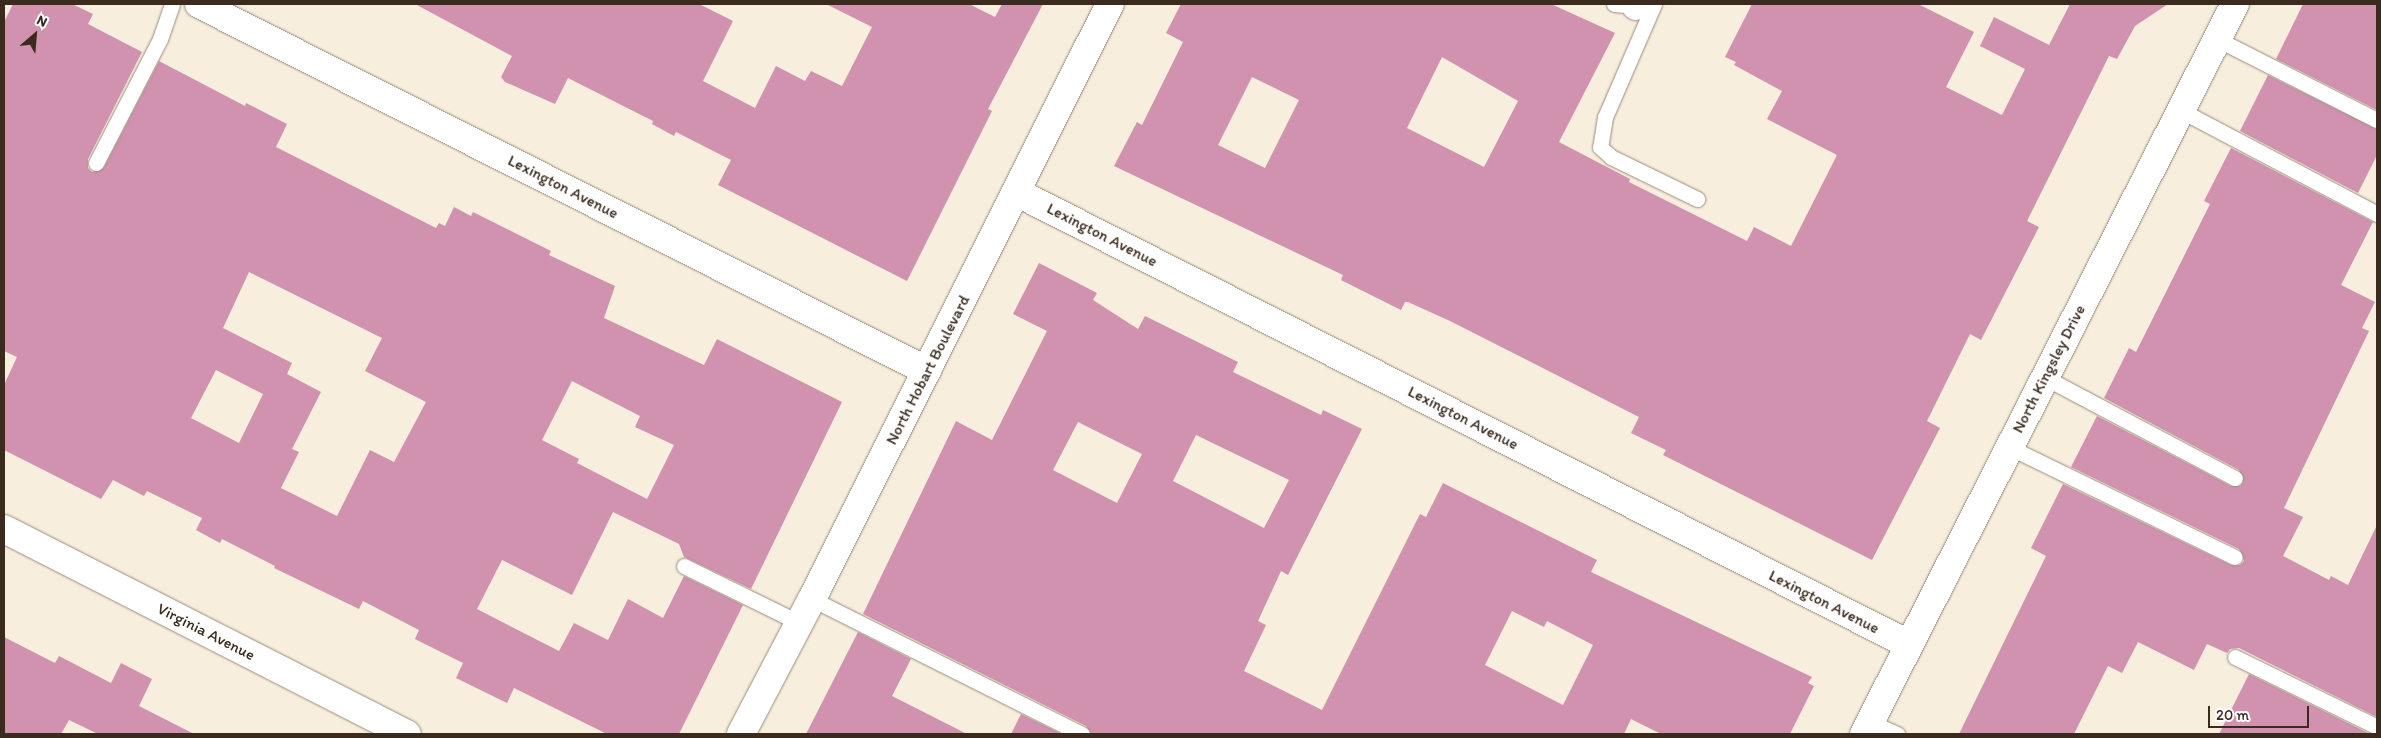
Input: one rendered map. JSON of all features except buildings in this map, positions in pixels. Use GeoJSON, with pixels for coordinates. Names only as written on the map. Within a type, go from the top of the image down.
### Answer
{"type":"FeatureCollection","features":[{"type":"Feature","properties":{"kind":"street","name":"Lexington Avenue"},"geometry":{"type":"LineString","coordinates":[[199,4],[927,371]]}},
{"type":"Feature","properties":{"kind":"street","name":"North Hobart Boulevard"},"geometry":{"type":"LineString","coordinates":[[741,734],[800,623],[1018,193],[1110,4]]}},
{"type":"Feature","properties":{"kind":"street","name":"North Kingsley Drive"},"geometry":{"type":"LineString","coordinates":[[1867,728],[1908,644],[2235,4]]}},
{"type":"Feature","properties":{"kind":"street","name":"Lexington Avenue"},"geometry":{"type":"LineString","coordinates":[[1018,193],[1908,644]]}},
{"type":"Feature","properties":{"kind":"street","name":"Virginia Avenue"},"geometry":{"type":"LineString","coordinates":[[4,529],[398,732]]}},
{"type":"Feature","properties":{"kind":"lane"},"geometry":{"type":"LineString","coordinates":[[96,163],[160,38],[172,4]]}},
{"type":"Feature","properties":{"kind":"lane"},"geometry":{"type":"LineString","coordinates":[[1635,4],[1605,117],[1600,147],[1610,157],[1697,199]]}},
{"type":"Feature","properties":{"kind":"lane"},"geometry":{"type":"LineString","coordinates":[[2217,39],[2377,120]]}},
{"type":"Feature","properties":{"kind":"lane"},"geometry":{"type":"LineString","coordinates":[[2180,110],[2377,214]]}},
{"type":"Feature","properties":{"kind":"lane"},"geometry":{"type":"LineString","coordinates":[[2044,377],[2235,478]]}},
{"type":"Feature","properties":{"kind":"lane"},"geometry":{"type":"LineString","coordinates":[[2009,446],[2236,558]]}},
{"type":"Feature","properties":{"kind":"lane"},"geometry":{"type":"LineString","coordinates":[[684,566],[800,623]]}},
{"type":"Feature","properties":{"kind":"lane"},"geometry":{"type":"LineString","coordinates":[[812,599],[1082,734]]}},
{"type":"Feature","properties":{"kind":"lane"},"geometry":{"type":"LineString","coordinates":[[2235,657],[2377,728]]}},
{"type":"Feature","properties":{"kind":"lane"},"geometry":{"type":"LineString","coordinates":[[1867,728],[1897,734]]}}]}
